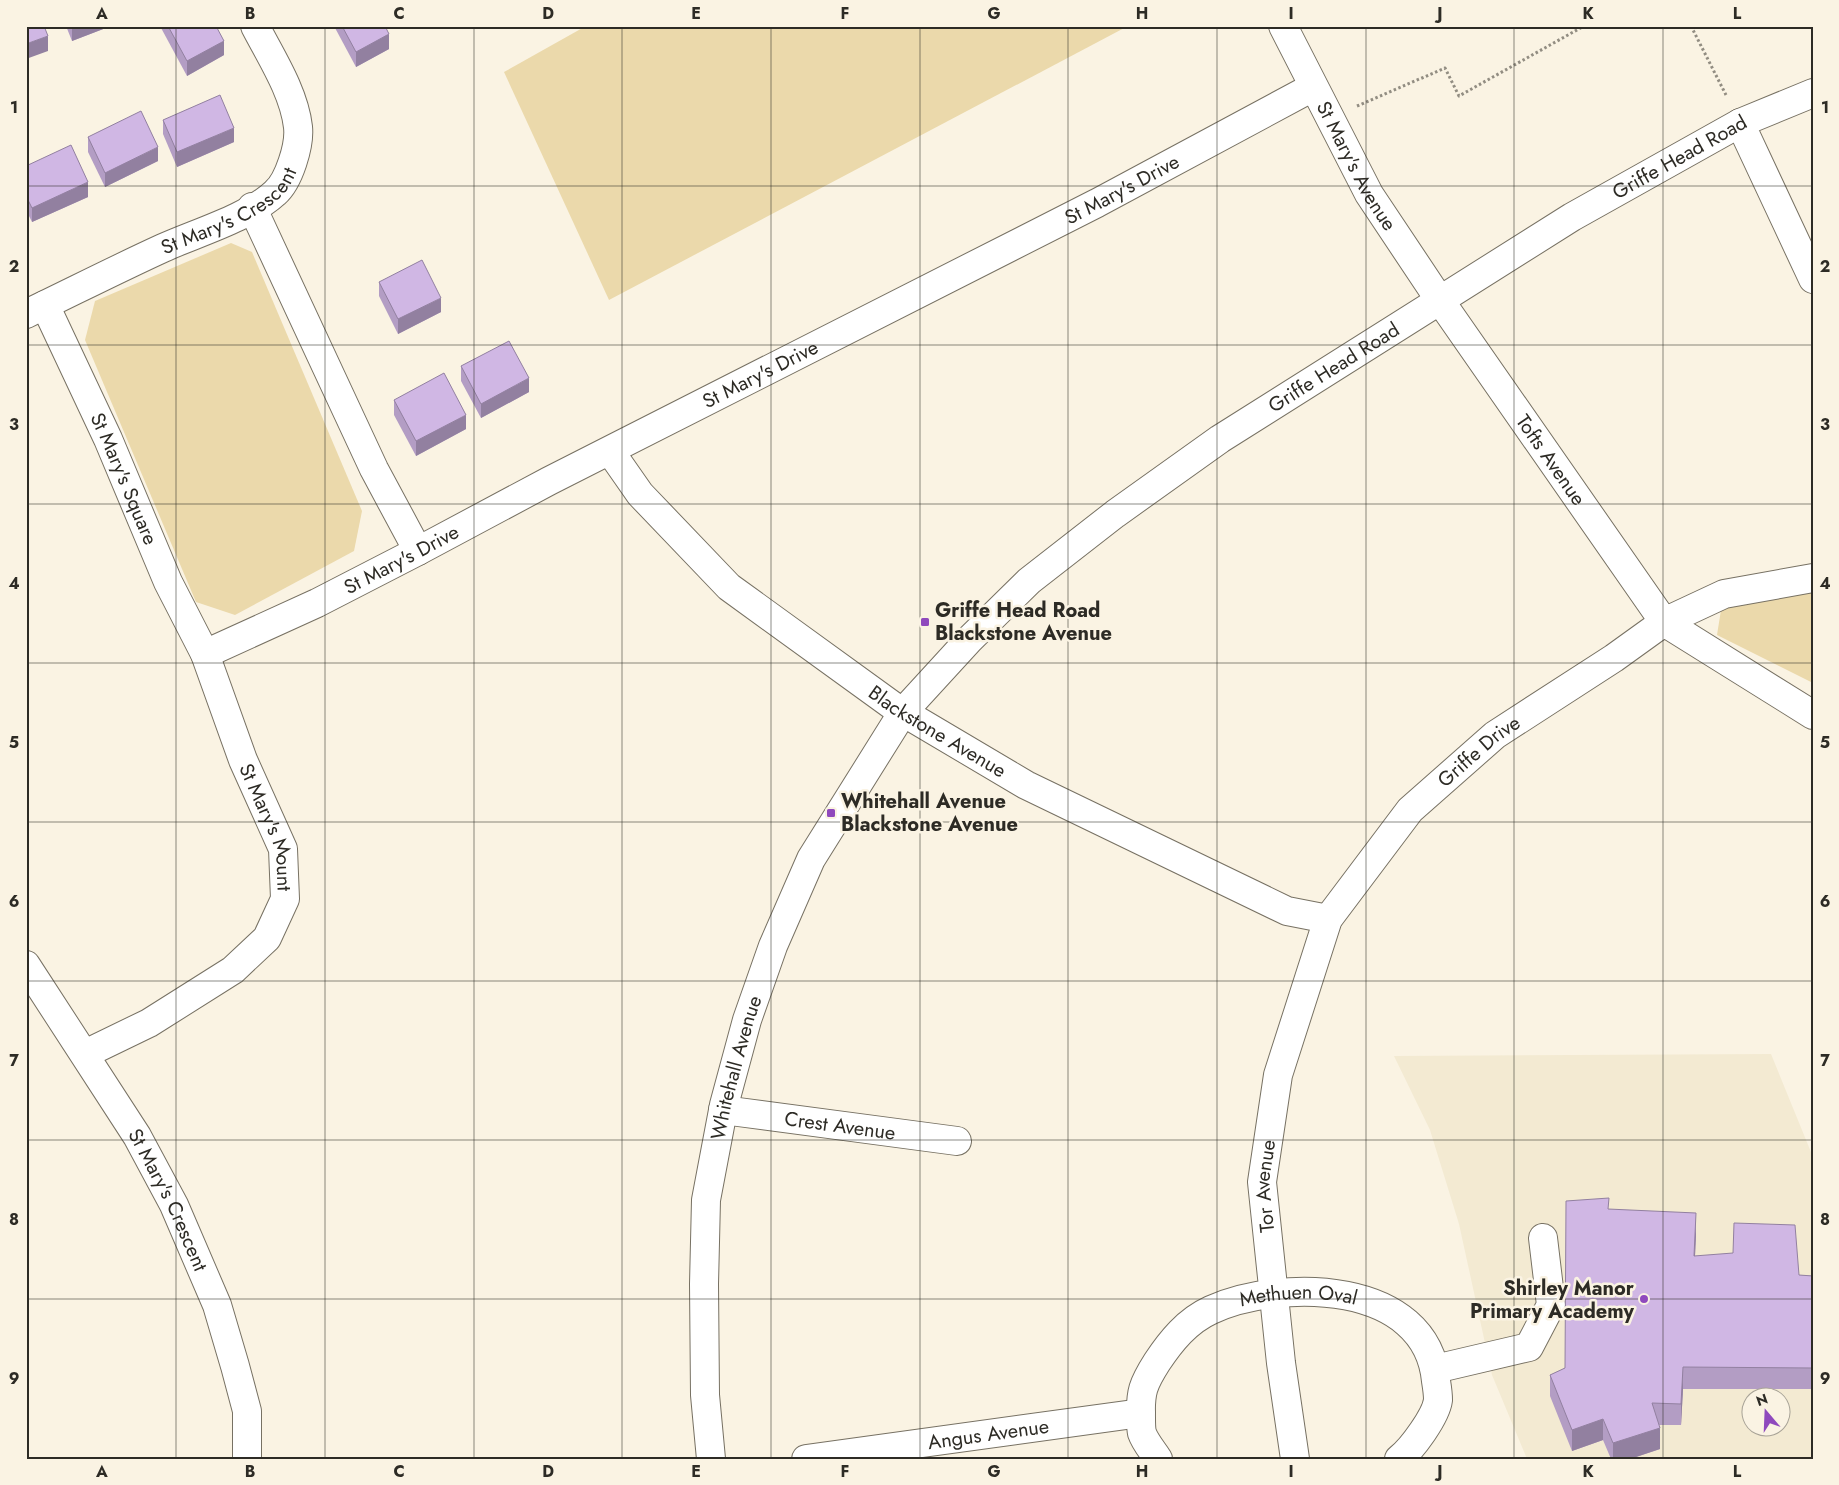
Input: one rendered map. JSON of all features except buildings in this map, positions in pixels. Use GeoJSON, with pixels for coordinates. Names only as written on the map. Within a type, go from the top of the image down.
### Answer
{"type":"FeatureCollection","features":[{"type":"Feature","properties":{"kind":"street","name":"St Mary's Crescent"},"geometry":{"type":"LineString","coordinates":[[36,309],[252,208],[275,193],[288,173],[297,148],[298,127],[287,90],[256,26]]}},
{"type":"Feature","properties":{"kind":"street","name":"St Mary's Avenue"},"geometry":{"type":"LineString","coordinates":[[1283,26],[1328,118],[1369,194],[1439,299]]}},
{"type":"Feature","properties":{"kind":"street","name":"St Mary's Drive"},"geometry":{"type":"LineString","coordinates":[[205,654],[317,602],[418,551],[1097,203],[1313,87]]}},
{"type":"Feature","properties":{"kind":"street","name":"Griffe Head Road"},"geometry":{"type":"LineString","coordinates":[[903,712],[969,640],[1029,581],[1100,526],[1220,439],[1439,299],[1572,217],[1740,123],[1813,93]]}},
{"type":"Feature","properties":{"kind":"street"},"geometry":{"type":"LineString","coordinates":[[1740,123],[1813,279]]}},
{"type":"Feature","properties":{"kind":"street"},"geometry":{"type":"LineString","coordinates":[[252,208],[374,469],[418,551]]}},
{"type":"Feature","properties":{"kind":"street","name":"Tofts Avenue"},"geometry":{"type":"LineString","coordinates":[[1439,299],[1664,622]]}},
{"type":"Feature","properties":{"kind":"street","name":"St Mary's Square"},"geometry":{"type":"LineString","coordinates":[[36,309],[108,439],[168,582],[205,654]]}},
{"type":"Feature","properties":{"kind":"street","name":"Blackstone Avenue"},"geometry":{"type":"LineString","coordinates":[[610,451],[640,494],[729,587],[903,712],[1026,785],[1287,911],[1328,919]]}},
{"type":"Feature","properties":{"kind":"street","name":"Griffe Drive"},"geometry":{"type":"LineString","coordinates":[[1328,919],[1410,810],[1495,735],[1614,658],[1664,622],[1724,594],[1813,578]]}},
{"type":"Feature","properties":{"kind":"street"},"geometry":{"type":"LineString","coordinates":[[1664,622],[1813,715]]}},
{"type":"Feature","properties":{"kind":"street","name":"St Mary's Mount"},"geometry":{"type":"LineString","coordinates":[[85,1054],[149,1023],[233,970],[266,938],[285,900],[283,849],[243,760],[205,654]]}},
{"type":"Feature","properties":{"kind":"street","name":"Whitehall Avenue"},"geometry":{"type":"LineString","coordinates":[[712,1459],[705,1386],[704,1284],[706,1200],[723,1110],[757,992],[773,946],[811,859],[903,712]]}},
{"type":"Feature","properties":{"kind":"street","name":"Tor Avenue"},"geometry":{"type":"LineString","coordinates":[[1295,1459],[1281,1363],[1262,1182],[1278,1075],[1328,919]]}},
{"type":"Feature","properties":{"kind":"street","name":"St Mary's Crescent"},"geometry":{"type":"LineString","coordinates":[[26,965],[132,1128],[158,1173],[217,1305],[247,1411],[247,1459]]}},
{"type":"Feature","properties":{"kind":"street","name":"Crest Avenue"},"geometry":{"type":"LineString","coordinates":[[723,1110],[957,1141]]}},
{"type":"Feature","properties":{"kind":"street"},"geometry":{"type":"LineString","coordinates":[[1435,1369],[1529,1347],[1551,1305],[1543,1238]]}},
{"type":"Feature","properties":{"kind":"street","name":"Methuen Oval"},"geometry":{"type":"LineString","coordinates":[[1158,1459],[1142,1432],[1140,1394],[1173,1337],[1210,1310],[1257,1296],[1310,1291],[1356,1297],[1397,1314],[1412,1327],[1425,1346],[1435,1369],[1438,1401],[1426,1427],[1399,1459]]}},
{"type":"Feature","properties":{"kind":"street","name":"Angus Avenue"},"geometry":{"type":"LineString","coordinates":[[806,1459],[1141,1413]]}},
{"type":"Feature","properties":{"kind":"path"},"geometry":{"type":"LineString","coordinates":[[1328,118],[1445,68],[1458,96],[1584,26]]}},
{"type":"Feature","properties":{"kind":"path"},"geometry":{"type":"LineString","coordinates":[[1691,26],[1740,123]]}},
{"type":"Feature","properties":{"kind":"shaded area"},"geometry":{"type":"Polygon","coordinates":[[[586,26],[1128,26],[609,300],[504,72],[586,26]]]}},
{"type":"Feature","properties":{"kind":"shaded area"},"geometry":{"type":"Polygon","coordinates":[[[231,243],[252,252],[362,511],[354,551],[235,615],[196,602],[85,340],[95,301],[231,243]]]}},
{"type":"Feature","properties":{"kind":"shaded area"},"geometry":{"type":"Polygon","coordinates":[[[1813,588],[1813,683],[1717,635],[1721,610],[1754,598],[1813,588]]]}},
{"type":"Feature","properties":{"kind":"shaded area","name":"Shirley Manor Primary Academy"},"geometry":{"type":"Polygon","coordinates":[[[1771,1054],[1813,1157],[1813,1459],[1527,1459],[1492,1375],[1459,1224],[1430,1130],[1394,1056],[1771,1054]]]}},
{"type":"Feature","properties":{"kind":"place","name":"Griffe Head Road Blackstone Avenue"},"geometry":{"type":"Point","coordinates":[925,622]}},
{"type":"Feature","properties":{"kind":"place","name":"Whitehall Avenue Blackstone Avenue"},"geometry":{"type":"Point","coordinates":[831,813]}},
{"type":"Feature","properties":{"kind":"place","name":"Shirley Manor Primary Academy"},"geometry":{"type":"Point","coordinates":[1644,1299]}}]}
